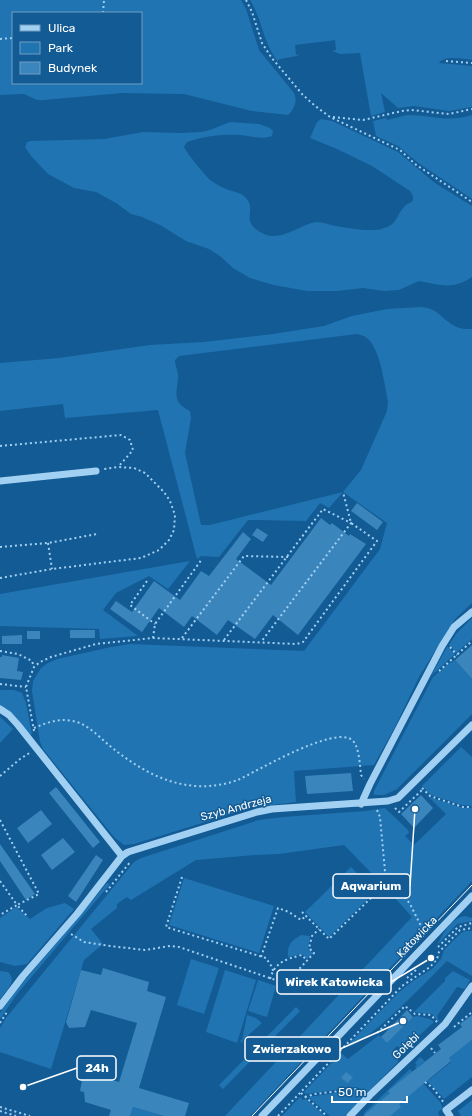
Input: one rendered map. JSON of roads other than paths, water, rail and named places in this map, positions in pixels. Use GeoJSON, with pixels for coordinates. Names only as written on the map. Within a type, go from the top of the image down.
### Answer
{"type":"FeatureCollection","features":[{"type":"Feature","properties":{"kind":"street"},"geometry":{"type":"LineString","coordinates":[[0,481],[96,470]]}},
{"type":"Feature","properties":{"kind":"street"},"geometry":{"type":"LineString","coordinates":[[361,804],[442,646],[454,627],[472,612]]}},
{"type":"Feature","properties":{"kind":"street"},"geometry":{"type":"LineString","coordinates":[[0,709],[9,715],[122,856]]}},
{"type":"Feature","properties":{"kind":"street","name":"Szyb Andrzeja"},"geometry":{"type":"LineString","coordinates":[[0,1006],[23,976],[77,914],[122,856],[128,852],[135,848],[264,810],[388,802],[398,798],[472,725]]}},
{"type":"Feature","properties":{"kind":"street","name":"Katowicka"},"geometry":{"type":"LineString","coordinates":[[262,1116],[471,898]]}},
{"type":"Feature","properties":{"kind":"street","name":"Gołębi"},"geometry":{"type":"LineString","coordinates":[[350,1116],[445,1024],[472,986]]}},
{"type":"Feature","properties":{"kind":"street"},"geometry":{"type":"LineString","coordinates":[[450,1116],[446,1110],[472,1090]]}},
{"type":"Feature","properties":{"kind":"tram line"},"geometry":{"type":"LineString","coordinates":[[252,1116],[472,885]]}},
{"type":"Feature","properties":{"kind":"place","name":"Aqwarium"},"geometry":{"type":"Point","coordinates":[415,809]}},
{"type":"Feature","properties":{"kind":"place","name":"Wirek Katowicka"},"geometry":{"type":"Point","coordinates":[431,958]}},
{"type":"Feature","properties":{"kind":"place","name":"Zwierzakowo"},"geometry":{"type":"Point","coordinates":[403,1021]}},
{"type":"Feature","properties":{"kind":"place","name":"24h"},"geometry":{"type":"Point","coordinates":[23,1087]}}]}
